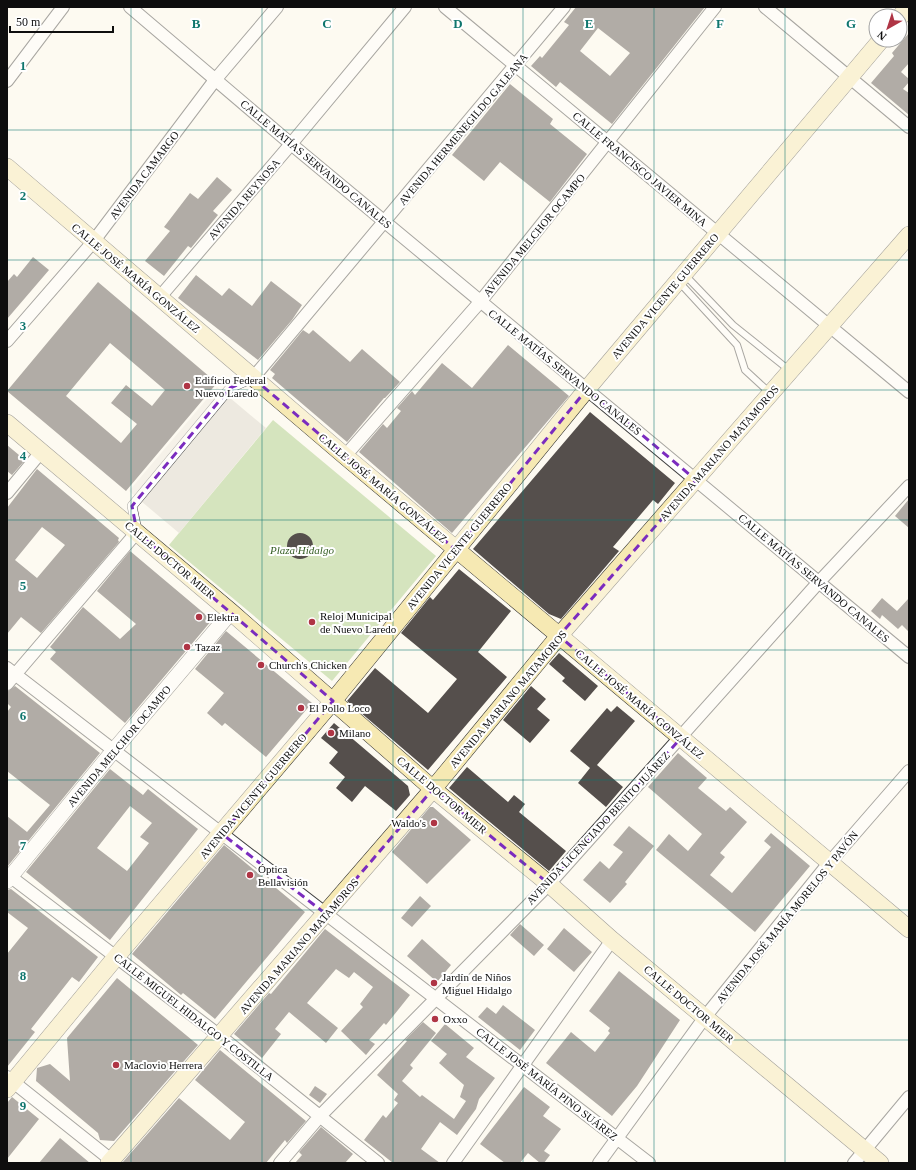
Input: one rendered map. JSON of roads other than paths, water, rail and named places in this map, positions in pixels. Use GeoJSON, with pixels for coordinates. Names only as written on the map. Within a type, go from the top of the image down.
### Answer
{"type":"FeatureCollection","features":[{"type":"Feature","properties":{"kind":"main road","name":"AVENIDA VICENTE GUERRERO"},"geometry":{"type":"LineString","coordinates":[[9,1083],[222,834],[587,389],[874,48]]}},
{"type":"Feature","properties":{"kind":"main road","name":"CALLE JOSÉ MARÍA GONZÁLEZ"},"geometry":{"type":"LineString","coordinates":[[7,167],[93,242],[456,550],[909,929]]}},
{"type":"Feature","properties":{"kind":"main road","name":"AVENIDA MARIANO MATAMOROS"},"geometry":{"type":"LineString","coordinates":[[112,1162],[433,789],[559,636],[909,235]]}},
{"type":"Feature","properties":{"kind":"main road","name":"CALLE DOCTOR MIER"},"geometry":{"type":"LineString","coordinates":[[7,423],[231,612],[433,789],[549,884],[612,940],[704,1017],[859,1156],[880,1163]]}},
{"type":"Feature","properties":{"kind":"street"},"geometry":{"type":"LineString","coordinates":[[7,81],[63,7]]}},
{"type":"Feature","properties":{"kind":"street","name":"CALLE MATÍAS SERVANDO CANALES"},"geometry":{"type":"LineString","coordinates":[[130,7],[480,302],[909,657]]}},
{"type":"Feature","properties":{"kind":"street","name":"AVENIDA CAMARGO"},"geometry":{"type":"LineString","coordinates":[[7,341],[93,242],[215,80],[277,7]]}},
{"type":"Feature","properties":{"kind":"street","name":"AVENIDA REYNOSA"},"geometry":{"type":"LineString","coordinates":[[159,298],[291,144],[405,7]]}},
{"type":"Feature","properties":{"kind":"street","name":"CALLE FRANCISCO JAVIER MINA"},"geometry":{"type":"LineString","coordinates":[[444,7],[516,65],[909,392]]}},
{"type":"Feature","properties":{"kind":"street","name":"AVENIDA HERMENEGILDO GALEANA"},"geometry":{"type":"LineString","coordinates":[[253,378],[564,7]]}},
{"type":"Feature","properties":{"kind":"street","name":"AVENIDA MELCHOR OCAMPO"},"geometry":{"type":"LineString","coordinates":[[345,456],[480,302],[715,7]]}},
{"type":"Feature","properties":{"kind":"street"},"geometry":{"type":"LineString","coordinates":[[765,7],[909,126]]}},
{"type":"Feature","properties":{"kind":"street"},"geometry":{"type":"LineString","coordinates":[[7,684],[11,671],[137,532],[132,506],[230,388],[253,378]]}},
{"type":"Feature","properties":{"kind":"street"},"geometry":{"type":"LineString","coordinates":[[7,493],[41,452]]}},
{"type":"Feature","properties":{"kind":"street","name":"AVENIDA LICENCIADO BENITO JUÁREZ"},"geometry":{"type":"LineString","coordinates":[[280,1163],[320,1116],[549,884],[818,583],[909,486]]}},
{"type":"Feature","properties":{"kind":"street","name":"AVENIDA MELCHOR OCAMPO"},"geometry":{"type":"LineString","coordinates":[[8,877],[231,612]]}},
{"type":"Feature","properties":{"kind":"street","name":"CALLE JOSÉ MARÍA PINO SUÁREZ"},"geometry":{"type":"LineString","coordinates":[[11,671],[649,1163]]}},
{"type":"Feature","properties":{"kind":"street","name":"AVENIDA JOSÉ MARÍA MORELOS Y PAVÓN"},"geometry":{"type":"LineString","coordinates":[[599,1163],[704,1017],[829,863],[909,771]]}},
{"type":"Feature","properties":{"kind":"street","name":"CALLE MIGUEL HIDALGO Y COSTILLA"},"geometry":{"type":"LineString","coordinates":[[8,877],[220,1036],[378,1163]]}},
{"type":"Feature","properties":{"kind":"street"},"geometry":{"type":"LineString","coordinates":[[453,1163],[612,940]]}},
{"type":"Feature","properties":{"kind":"street"},"geometry":{"type":"LineString","coordinates":[[9,1083],[112,1162]]}},
{"type":"Feature","properties":{"kind":"street"},"geometry":{"type":"LineString","coordinates":[[859,1156],[909,1097]]}},
{"type":"Feature","properties":{"kind":"lane"},"geometry":{"type":"LineString","coordinates":[[681,278],[733,325],[790,371]]}},
{"type":"Feature","properties":{"kind":"lane"},"geometry":{"type":"LineString","coordinates":[[681,278],[737,345],[745,370],[771,394]]}},
{"type":"Feature","properties":{"kind":"place","name":"Edificio Federal Nuevo Laredo"},"geometry":{"type":"Point","coordinates":[187,386]}},
{"type":"Feature","properties":{"kind":"place","name":"Elektra"},"geometry":{"type":"Point","coordinates":[199,617]}},
{"type":"Feature","properties":{"kind":"place","name":"Reloj Municipal de Nuevo Laredo"},"geometry":{"type":"Point","coordinates":[312,622]}},
{"type":"Feature","properties":{"kind":"place","name":"Tazaz"},"geometry":{"type":"Point","coordinates":[187,647]}},
{"type":"Feature","properties":{"kind":"place","name":"Church's Chicken"},"geometry":{"type":"Point","coordinates":[261,665]}},
{"type":"Feature","properties":{"kind":"place","name":"El Pollo Loco"},"geometry":{"type":"Point","coordinates":[301,708]}},
{"type":"Feature","properties":{"kind":"place","name":"Milano"},"geometry":{"type":"Point","coordinates":[331,733]}},
{"type":"Feature","properties":{"kind":"place","name":"Waldo's"},"geometry":{"type":"Point","coordinates":[434,823]}},
{"type":"Feature","properties":{"kind":"place","name":"Óptica Bellavisión"},"geometry":{"type":"Point","coordinates":[250,875]}},
{"type":"Feature","properties":{"kind":"place","name":"Jardín de Niños Miguel Hidalgo"},"geometry":{"type":"Point","coordinates":[434,983]}},
{"type":"Feature","properties":{"kind":"place","name":"Oxxo"},"geometry":{"type":"Point","coordinates":[435,1019]}},
{"type":"Feature","properties":{"kind":"place","name":"Maclovio Herrera"},"geometry":{"type":"Point","coordinates":[116,1065]}},
{"type":"Feature","properties":{"kind":"park label","name":"Plaza Hidalgo"},"geometry":{"type":"Point","coordinates":[302,550]}}]}
